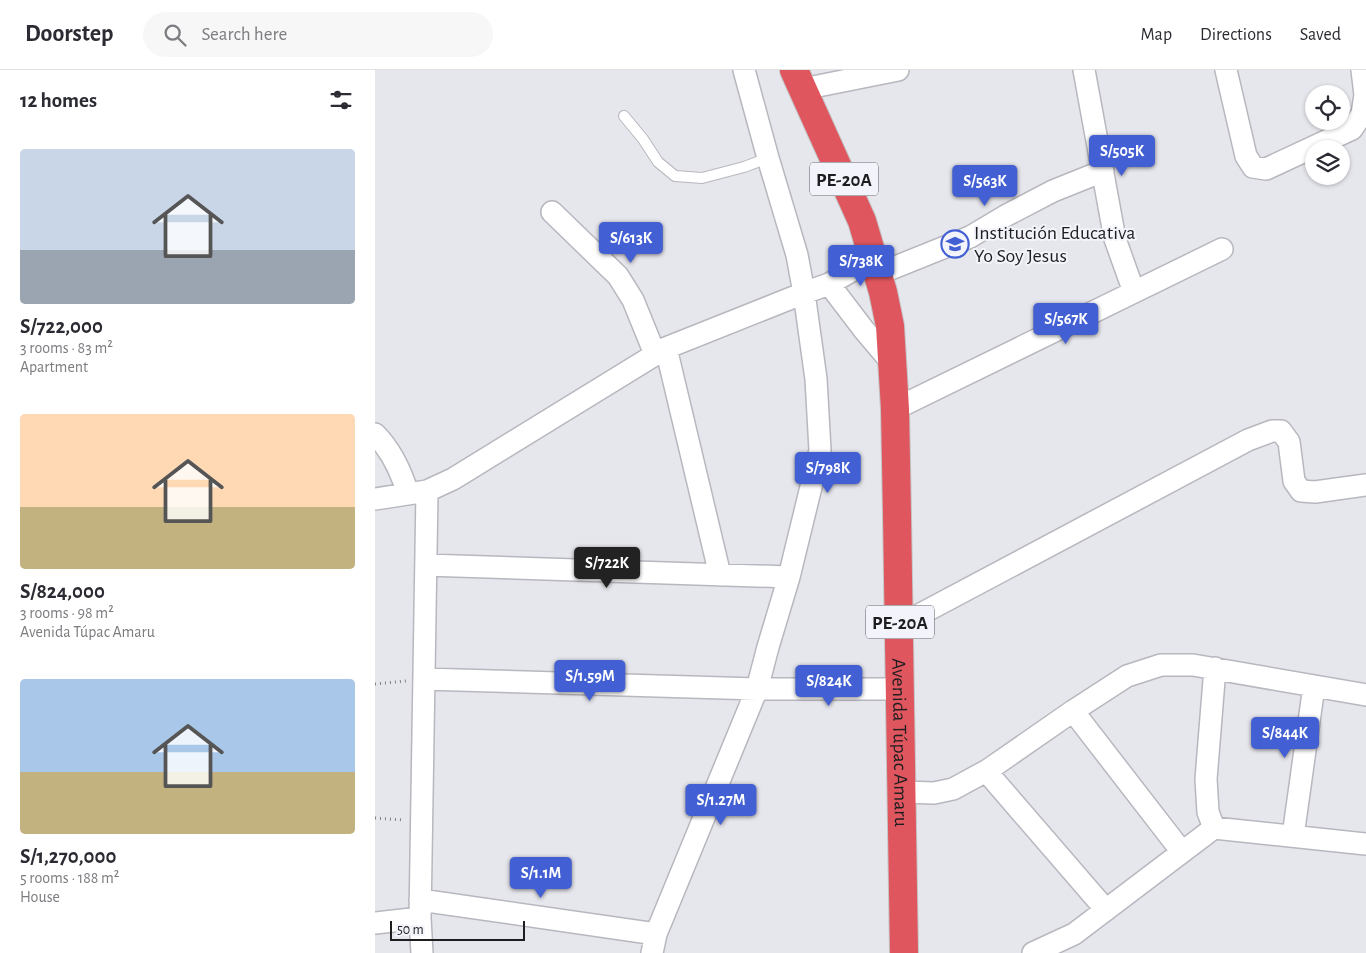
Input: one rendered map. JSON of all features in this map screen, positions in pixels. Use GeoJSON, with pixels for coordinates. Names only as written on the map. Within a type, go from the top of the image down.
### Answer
{"type":"FeatureCollection","features":[{"type":"Feature","properties":{"kind":"highway","name":"Avenida Túpac Amaru"},"geometry":{"type":"LineString","coordinates":[[799,80],[854,203],[876,266],[890,326],[895,409],[900,625],[904,953]]}},
{"type":"Feature","properties":{"kind":"street"},"geometry":{"type":"LineString","coordinates":[[375,923],[420,909],[654,943],[757,689],[789,577],[820,450],[815,379],[804,292],[797,255],[768,158],[745,70]]}},
{"type":"Feature","properties":{"kind":"street"},"geometry":{"type":"LineString","coordinates":[[799,80],[898,70]]}},
{"type":"Feature","properties":{"kind":"street"},"geometry":{"type":"LineString","coordinates":[[1084,70],[1115,238],[1134,292]]}},
{"type":"Feature","properties":{"kind":"street"},"geometry":{"type":"LineString","coordinates":[[1226,70],[1246,156],[1253,167],[1266,170],[1351,129],[1361,114],[1365,95],[1362,70]]}},
{"type":"Feature","properties":{"kind":"street"},"geometry":{"type":"LineString","coordinates":[[375,499],[417,492],[453,479],[661,351],[804,292],[876,266],[970,237],[1053,190],[1103,171]]}},
{"type":"Feature","properties":{"kind":"street"},"geometry":{"type":"LineString","coordinates":[[552,212],[618,276],[661,351],[720,574]]}},
{"type":"Feature","properties":{"kind":"street"},"geometry":{"type":"LineString","coordinates":[[895,409],[1222,249]]}},
{"type":"Feature","properties":{"kind":"street"},"geometry":{"type":"LineString","coordinates":[[829,284],[863,330],[892,364]]}},
{"type":"Feature","properties":{"kind":"street"},"geometry":{"type":"LineString","coordinates":[[900,625],[1248,440],[1272,431],[1281,431],[1289,442],[1294,481],[1301,491],[1315,492],[1366,485]]}},
{"type":"Feature","properties":{"kind":"street"},"geometry":{"type":"LineString","coordinates":[[375,434],[385,444],[417,492],[426,565],[420,909],[422,953]]}},
{"type":"Feature","properties":{"kind":"street"},"geometry":{"type":"LineString","coordinates":[[426,565],[789,577]]}},
{"type":"Feature","properties":{"kind":"street"},"geometry":{"type":"LineString","coordinates":[[902,792],[934,793],[953,789],[986,771],[1127,676],[1161,665],[1193,664],[1366,695]]}},
{"type":"Feature","properties":{"kind":"street"},"geometry":{"type":"LineString","coordinates":[[1214,828],[1208,812],[1206,780],[1215,668]]}},
{"type":"Feature","properties":{"kind":"street"},"geometry":{"type":"LineString","coordinates":[[424,679],[757,689],[901,689]]}},
{"type":"Feature","properties":{"kind":"street"},"geometry":{"type":"LineString","coordinates":[[1293,836],[1314,686]]}},
{"type":"Feature","properties":{"kind":"street"},"geometry":{"type":"LineString","coordinates":[[1073,711],[1182,852]]}},
{"type":"Feature","properties":{"kind":"street"},"geometry":{"type":"LineString","coordinates":[[986,771],[1106,910]]}},
{"type":"Feature","properties":{"kind":"street"},"geometry":{"type":"LineString","coordinates":[[1033,953],[1074,934],[1214,828],[1366,844]]}},
{"type":"Feature","properties":{"kind":"lane"},"geometry":{"type":"LineString","coordinates":[[624,116],[643,139],[658,162],[675,176],[702,178],[744,167],[768,158]]}},
{"type":"Feature","properties":{"kind":"path"},"geometry":{"type":"LineString","coordinates":[[375,684],[424,679]]}},
{"type":"Feature","properties":{"kind":"path"},"geometry":{"type":"LineString","coordinates":[[375,818],[421,820]]}},
{"type":"Feature","properties":{"kind":"place","name":"Institución Educativa Yo Soy Jesus"},"geometry":{"type":"Point","coordinates":[955,244]}}]}
